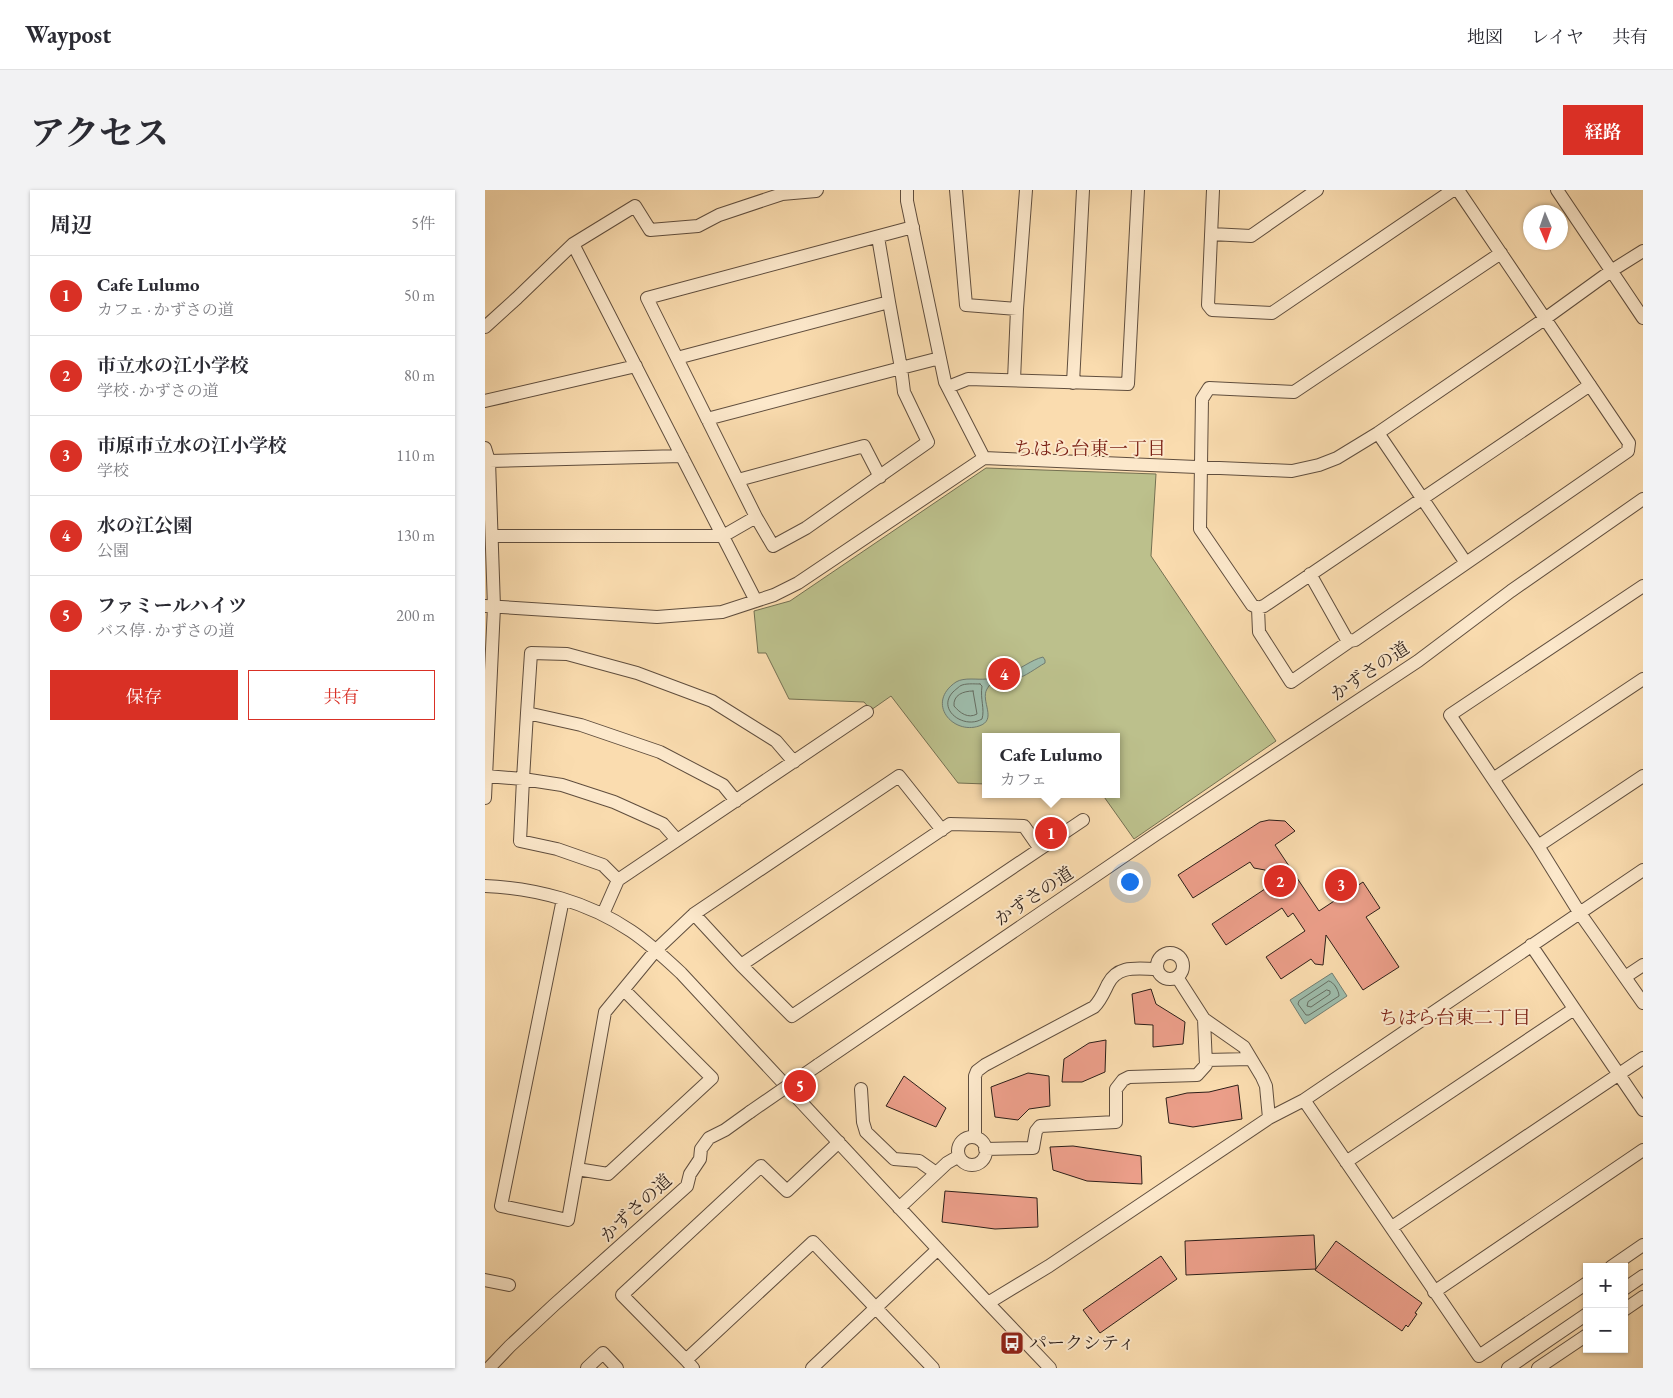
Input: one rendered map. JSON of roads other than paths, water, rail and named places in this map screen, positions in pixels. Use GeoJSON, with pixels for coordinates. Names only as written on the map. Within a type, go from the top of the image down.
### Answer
{"type":"FeatureCollection","features":[{"type":"Feature","properties":{"kind":"street"},"geometry":{"type":"LineString","coordinates":[[485,327],[573,244],[635,206],[649,230],[659,230],[698,226],[719,215],[782,194],[817,190]]}},
{"type":"Feature","properties":{"kind":"street"},"geometry":{"type":"LineString","coordinates":[[907,190],[906,193],[945,382],[984,458]]}},
{"type":"Feature","properties":{"kind":"street"},"geometry":{"type":"LineString","coordinates":[[956,190],[966,305],[1017,309]]}},
{"type":"Feature","properties":{"kind":"street"},"geometry":{"type":"LineString","coordinates":[[1014,380],[1026,190]]}},
{"type":"Feature","properties":{"kind":"street"},"geometry":{"type":"LineString","coordinates":[[1073,382],[1083,190]]}},
{"type":"Feature","properties":{"kind":"street"},"geometry":{"type":"LineString","coordinates":[[948,387],[968,378],[1128,384],[1137,190]]}},
{"type":"Feature","properties":{"kind":"street"},"geometry":{"type":"LineString","coordinates":[[1213,190],[1208,305],[1213,310],[1272,313],[1453,190]]}},
{"type":"Feature","properties":{"kind":"street"},"geometry":{"type":"LineString","coordinates":[[1211,234],[1251,236],[1317,190]]}},
{"type":"Feature","properties":{"kind":"street"},"geometry":{"type":"LineString","coordinates":[[1257,608],[1259,632],[1291,682],[1350,641],[1355,640],[1628,451],[1629,443],[1458,190]]}},
{"type":"Feature","properties":{"kind":"street"},"geometry":{"type":"LineString","coordinates":[[1557,190],[1643,318]]}},
{"type":"Feature","properties":{"kind":"street"},"geometry":{"type":"LineString","coordinates":[[878,236],[904,392],[928,442],[806,528],[773,546],[647,298],[878,236],[913,227]]}},
{"type":"Feature","properties":{"kind":"street"},"geometry":{"type":"LineString","coordinates":[[573,244],[756,601]]}},
{"type":"Feature","properties":{"kind":"street"},"geometry":{"type":"LineString","coordinates":[[489,606],[657,617],[722,612],[774,595],[798,583],[984,458],[1291,471],[1319,465],[1337,458],[1378,433],[1611,271],[1643,251]]}},
{"type":"Feature","properties":{"kind":"street"},"geometry":{"type":"LineString","coordinates":[[1501,253],[1294,392],[1209,388],[1202,399],[1200,530],[1252,605],[1257,608],[1264,606],[1590,385]]}},
{"type":"Feature","properties":{"kind":"street"},"geometry":{"type":"LineString","coordinates":[[677,358],[889,302]]}},
{"type":"Feature","properties":{"kind":"street"},"geometry":{"type":"LineString","coordinates":[[707,418],[940,358]]}},
{"type":"Feature","properties":{"kind":"street"},"geometry":{"type":"LineString","coordinates":[[485,401],[635,366]]}},
{"type":"Feature","properties":{"kind":"street"},"geometry":{"type":"LineString","coordinates":[[1378,433],[1466,562]]}},
{"type":"Feature","properties":{"kind":"street"},"geometry":{"type":"LineString","coordinates":[[738,480],[864,446],[879,477]]}},
{"type":"Feature","properties":{"kind":"street"},"geometry":{"type":"LineString","coordinates":[[485,448],[489,461],[488,499],[493,536],[489,606],[485,798]]}},
{"type":"Feature","properties":{"kind":"street"},"geometry":{"type":"LineString","coordinates":[[489,461],[682,456]]}},
{"type":"Feature","properties":{"kind":"street","name":"かずさの道"},"geometry":{"type":"LineString","coordinates":[[489,1368],[555,1304],[687,1186],[701,1149],[709,1138],[725,1130],[1155,835],[1418,661],[1511,591],[1643,499]]}},
{"type":"Feature","properties":{"kind":"street"},"geometry":{"type":"LineString","coordinates":[[493,536],[723,536],[757,517]]}},
{"type":"Feature","properties":{"kind":"street"},"geometry":{"type":"LineString","coordinates":[[1310,574],[1346,638],[1350,641]]}},
{"type":"Feature","properties":{"kind":"street"},"geometry":{"type":"LineString","coordinates":[[1643,586],[1450,715],[1538,846],[1579,912],[1643,1003]]}},
{"type":"Feature","properties":{"kind":"street"},"geometry":{"type":"LineString","coordinates":[[618,880],[603,865],[557,849],[520,841],[531,653],[567,654],[637,673],[712,701],[777,740],[794,762]]}},
{"type":"Feature","properties":{"kind":"street"},"geometry":{"type":"LineString","coordinates":[[1493,779],[1643,679]]}},
{"type":"Feature","properties":{"kind":"street"},"geometry":{"type":"LineString","coordinates":[[603,914],[618,880],[867,712]]}},
{"type":"Feature","properties":{"kind":"street"},"geometry":{"type":"LineString","coordinates":[[527,714],[581,725],[660,752],[723,785],[736,801]]}},
{"type":"Feature","properties":{"kind":"street"},"geometry":{"type":"LineString","coordinates":[[486,776],[562,785],[614,802],[663,824],[677,840]]}},
{"type":"Feature","properties":{"kind":"street"},"geometry":{"type":"LineString","coordinates":[[563,899],[501,1206],[568,1220],[605,1012],[656,950],[694,914],[899,776],[942,830]]}},
{"type":"Feature","properties":{"kind":"street"},"geometry":{"type":"LineString","coordinates":[[1538,846],[1643,776]]}},
{"type":"Feature","properties":{"kind":"street"},"geometry":{"type":"LineString","coordinates":[[694,914],[792,1016],[1083,820]]}},
{"type":"Feature","properties":{"kind":"street"},"geometry":{"type":"LineString","coordinates":[[741,965],[951,824],[1024,826],[1039,849]]}},
{"type":"Feature","properties":{"kind":"street"},"geometry":{"type":"LineString","coordinates":[[988,1304],[1049,1266],[1269,1118],[1304,1100],[1643,870]]}},
{"type":"Feature","properties":{"kind":"street"},"geometry":{"type":"LineString","coordinates":[[485,886],[504,886],[563,899],[603,914],[631,931],[656,950],[681,973],[988,1304],[1050,1368]]}},
{"type":"Feature","properties":{"kind":"street"},"geometry":{"type":"LineString","coordinates":[[1531,945],[1643,1110]]}},
{"type":"Feature","properties":{"kind":"street"},"geometry":{"type":"LineString","coordinates":[[1172,954],[1180,959],[1182,964],[1181,973],[1177,977],[1167,979],[1159,973],[1157,964],[1163,956],[1172,954]]}},
{"type":"Feature","properties":{"kind":"street"},"geometry":{"type":"LineString","coordinates":[[1625,977],[1643,965]]}},
{"type":"Feature","properties":{"kind":"street"},"geometry":{"type":"LineString","coordinates":[[975,1137],[975,1076],[977,1071],[1094,1007],[1117,972],[1123,970],[1157,969]]}},
{"type":"Feature","properties":{"kind":"street"},"geometry":{"type":"LineString","coordinates":[[1177,977],[1204,1019],[1244,1047],[1266,1086],[1269,1118]]}},
{"type":"Feature","properties":{"kind":"street"},"geometry":{"type":"LineString","coordinates":[[577,1169],[608,1174],[712,1078],[624,990]]}},
{"type":"Feature","properties":{"kind":"street"},"geometry":{"type":"LineString","coordinates":[[1346,1162],[1574,1010]]}},
{"type":"Feature","properties":{"kind":"street"},"geometry":{"type":"LineString","coordinates":[[985,1149],[1033,1148],[1036,1131],[1040,1126],[1116,1122],[1116,1089],[1123,1080],[1129,1077],[1197,1075],[1207,1065],[1204,1019]]}},
{"type":"Feature","properties":{"kind":"street"},"geometry":{"type":"LineString","coordinates":[[1391,1227],[1643,1058]]}},
{"type":"Feature","properties":{"kind":"street"},"geometry":{"type":"LineString","coordinates":[[1206,1060],[1251,1059]]}},
{"type":"Feature","properties":{"kind":"street"},"geometry":{"type":"LineString","coordinates":[[861,1089],[863,1122],[866,1132],[894,1159],[919,1161],[936,1173]]}},
{"type":"Feature","properties":{"kind":"street"},"geometry":{"type":"LineString","coordinates":[[1304,1100],[1479,1356],[1583,1286]]}},
{"type":"Feature","properties":{"kind":"street"},"geometry":{"type":"LineString","coordinates":[[975,1137],[982,1141],[985,1156],[977,1164],[966,1164],[959,1156],[959,1145],[967,1138],[975,1137]]}},
{"type":"Feature","properties":{"kind":"street"},"geometry":{"type":"LineString","coordinates":[[839,1142],[787,1191],[761,1166],[622,1295],[690,1364],[813,1242],[876,1307],[929,1367]]}},
{"type":"Feature","properties":{"kind":"street"},"geometry":{"type":"LineString","coordinates":[[1434,1292],[1643,1150]]}},
{"type":"Feature","properties":{"kind":"street"},"geometry":{"type":"LineString","coordinates":[[899,1208],[947,1163],[959,1156]]}},
{"type":"Feature","properties":{"kind":"street"},"geometry":{"type":"LineString","coordinates":[[1617,1263],[1643,1245]]}},
{"type":"Feature","properties":{"kind":"street"},"geometry":{"type":"LineString","coordinates":[[812,1368],[938,1249]]}},
{"type":"Feature","properties":{"kind":"street"},"geometry":{"type":"LineString","coordinates":[[1628,1286],[1643,1276]]}},
{"type":"Feature","properties":{"kind":"street"},"geometry":{"type":"LineString","coordinates":[[485,1280],[509,1286]]}},
{"type":"Feature","properties":{"kind":"street"},"geometry":{"type":"LineString","coordinates":[[1627,1308],[1643,1297]]}},
{"type":"Feature","properties":{"kind":"street"},"geometry":{"type":"LineString","coordinates":[[1508,1368],[1583,1317]]}},
{"type":"Feature","properties":{"kind":"street"},"geometry":{"type":"LineString","coordinates":[[1538,1368],[1583,1338]]}},
{"type":"Feature","properties":{"kind":"street"},"geometry":{"type":"LineString","coordinates":[[587,1368],[603,1353],[617,1368]]}},
{"type":"Feature","properties":{"kind":"water"},"geometry":{"type":"Polygon","coordinates":[[[1043,657],[1045,663],[1027,674],[1015,679],[995,682],[989,686],[985,694],[988,715],[985,723],[969,728],[952,722],[946,715],[943,708],[943,699],[947,690],[959,680],[986,679],[1009,673],[1043,657]]]}},
{"type":"Feature","properties":{"kind":"water"},"geometry":{"type":"Polygon","coordinates":[[[1332,973],[1347,996],[1305,1024],[1290,1000],[1332,973]]]}},
{"type":"Feature","properties":{"kind":"place","name":"水の江公園"},"geometry":{"type":"Point","coordinates":[1004,674]}},
{"type":"Feature","properties":{"kind":"place","name":"Cafe Lulumo"},"geometry":{"type":"Point","coordinates":[1051,833]}},
{"type":"Feature","properties":{"kind":"place","name":"市立水の江小学校"},"geometry":{"type":"Point","coordinates":[1280,881]}},
{"type":"Feature","properties":{"kind":"place","name":"市原市立水の江小学校"},"geometry":{"type":"Point","coordinates":[1341,885]}},
{"type":"Feature","properties":{"kind":"place","name":"ファミールハイツ"},"geometry":{"type":"Point","coordinates":[800,1086]}},
{"type":"Feature","properties":{"kind":"place","name":"パークシティ"},"geometry":{"type":"Point","coordinates":[1012,1343]}},
{"type":"Feature","properties":{"kind":"district","name":"ちはら台東一丁目"},"geometry":{"type":"Point","coordinates":[1090,448]}},
{"type":"Feature","properties":{"kind":"district","name":"ちはら台東二丁目"},"geometry":{"type":"Point","coordinates":[1455,1017]}}]}
